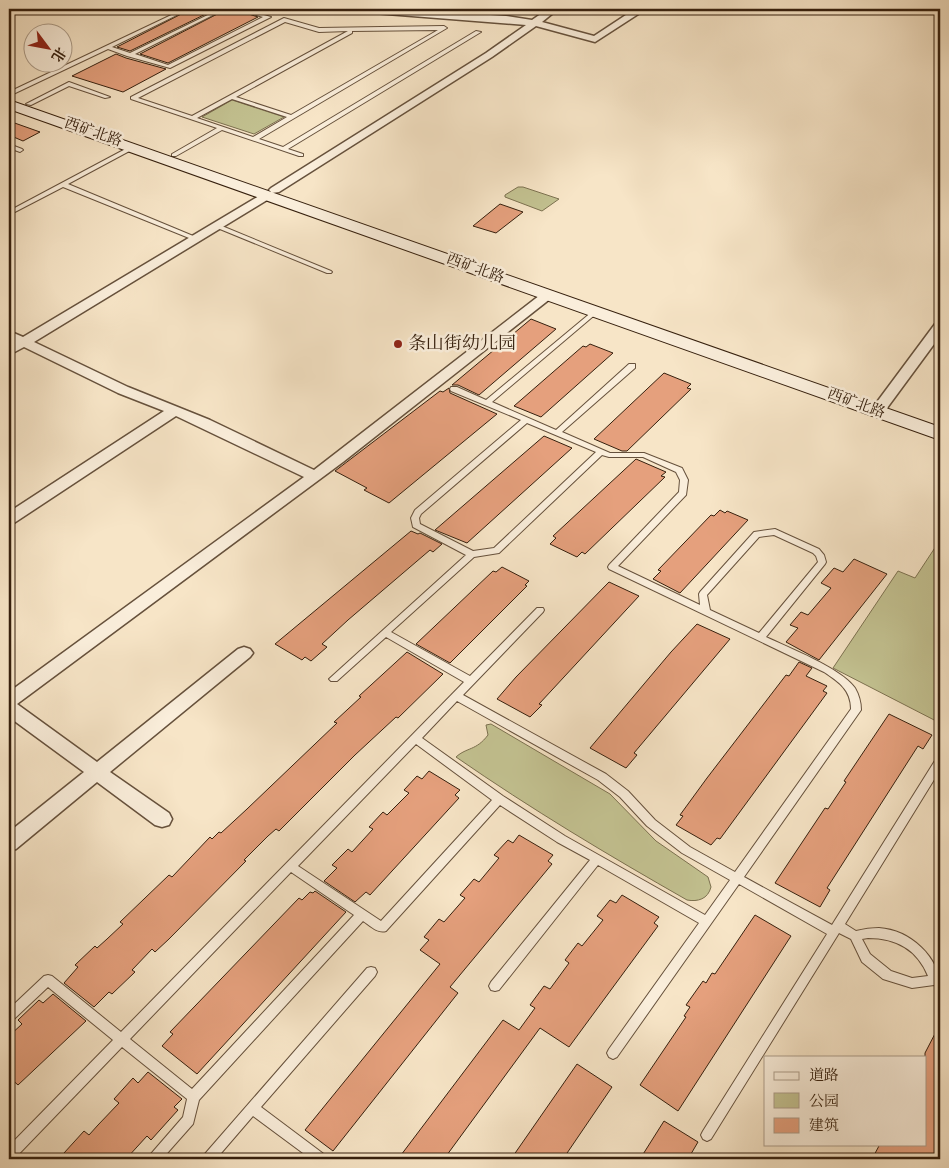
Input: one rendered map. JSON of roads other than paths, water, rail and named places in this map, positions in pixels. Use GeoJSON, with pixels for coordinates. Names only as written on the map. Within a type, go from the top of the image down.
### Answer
{"type":"FeatureCollection","features":[{"type":"Feature","properties":{"kind":"main road","name":"西矿北路"},"geometry":{"type":"LineString","coordinates":[[9,96],[174,155],[271,193],[595,312],[940,434]]}},
{"type":"Feature","properties":{"kind":"main road","name":"西矿北路"},"geometry":{"type":"LineString","coordinates":[[9,104],[940,425]]}},
{"type":"Feature","properties":{"kind":"street"},"geometry":{"type":"LineString","coordinates":[[361,9],[506,19],[534,23],[594,39],[641,9]]}},
{"type":"Feature","properties":{"kind":"street"},"geometry":{"type":"LineString","coordinates":[[9,351],[271,193],[489,55],[554,9]]}},
{"type":"Feature","properties":{"kind":"street"},"geometry":{"type":"LineString","coordinates":[[9,701],[315,476],[549,295]]}},
{"type":"Feature","properties":{"kind":"street"},"geometry":{"type":"LineString","coordinates":[[882,404],[940,328]]}},
{"type":"Feature","properties":{"kind":"street"},"geometry":{"type":"LineString","coordinates":[[9,335],[123,390],[205,423],[315,476]]}},
{"type":"Feature","properties":{"kind":"street"},"geometry":{"type":"LineString","coordinates":[[9,519],[174,411]]}},
{"type":"Feature","properties":{"kind":"street"},"geometry":{"type":"LineString","coordinates":[[9,843],[244,653]]}},
{"type":"Feature","properties":{"kind":"street"},"geometry":{"type":"LineString","coordinates":[[9,708],[162,819]]}},
{"type":"Feature","properties":{"kind":"lane"},"geometry":{"type":"LineString","coordinates":[[9,96],[187,9]]}},
{"type":"Feature","properties":{"kind":"lane"},"geometry":{"type":"LineString","coordinates":[[130,55],[223,9]]}},
{"type":"Feature","properties":{"kind":"lane"},"geometry":{"type":"LineString","coordinates":[[107,47],[168,67],[268,16],[238,9]]}},
{"type":"Feature","properties":{"kind":"lane"},"geometry":{"type":"LineString","coordinates":[[254,139],[444,28],[320,30],[284,20],[133,98],[193,118],[254,139],[302,155]]}},
{"type":"Feature","properties":{"kind":"lane"},"geometry":{"type":"LineString","coordinates":[[193,118],[353,30]]}},
{"type":"Feature","properties":{"kind":"lane"},"geometry":{"type":"LineString","coordinates":[[284,149],[478,32]]}},
{"type":"Feature","properties":{"kind":"lane"},"geometry":{"type":"LineString","coordinates":[[29,104],[69,84],[107,97]]}},
{"type":"Feature","properties":{"kind":"lane"},"geometry":{"type":"LineString","coordinates":[[231,97],[292,116]]}},
{"type":"Feature","properties":{"kind":"lane"},"geometry":{"type":"LineString","coordinates":[[174,155],[222,128]]}},
{"type":"Feature","properties":{"kind":"lane"},"geometry":{"type":"LineString","coordinates":[[10,147],[20,150]]}},
{"type":"Feature","properties":{"kind":"lane"},"geometry":{"type":"LineString","coordinates":[[9,213],[133,147]]}},
{"type":"Feature","properties":{"kind":"lane"},"geometry":{"type":"LineString","coordinates":[[62,184],[196,238]]}},
{"type":"Feature","properties":{"kind":"lane"},"geometry":{"type":"LineString","coordinates":[[217,226],[329,272]]}},
{"type":"Feature","properties":{"kind":"lane"},"geometry":{"type":"LineString","coordinates":[[487,403],[595,312]]}},
{"type":"Feature","properties":{"kind":"lane"},"geometry":{"type":"LineString","coordinates":[[557,434],[632,366]]}},
{"type":"Feature","properties":{"kind":"lane"},"geometry":{"type":"LineString","coordinates":[[454,389],[601,452],[619,456],[644,455],[679,470],[684,480],[683,493],[612,567],[842,679],[853,691],[856,710],[613,1052]]}},
{"type":"Feature","properties":{"kind":"lane"},"geometry":{"type":"LineString","coordinates":[[472,554],[416,526],[415,518],[418,512],[526,420]]}},
{"type":"Feature","properties":{"kind":"lane"},"geometry":{"type":"LineString","coordinates":[[334,679],[472,554],[496,550],[601,452]]}},
{"type":"Feature","properties":{"kind":"lane"},"geometry":{"type":"LineString","coordinates":[[706,612],[703,594],[757,534],[775,532],[816,551],[820,555],[822,562],[760,638]]}},
{"type":"Feature","properties":{"kind":"lane"},"geometry":{"type":"LineString","coordinates":[[9,1154],[540,610]]}},
{"type":"Feature","properties":{"kind":"lane"},"geometry":{"type":"LineString","coordinates":[[385,633],[470,681]]}},
{"type":"Feature","properties":{"kind":"lane"},"geometry":{"type":"LineString","coordinates":[[456,696],[602,777],[624,794],[668,837],[686,850],[736,878],[836,929],[855,936],[869,932],[884,933],[907,941],[926,958],[938,981],[912,983],[887,975],[866,958],[855,936]]}},
{"type":"Feature","properties":{"kind":"lane"},"geometry":{"type":"LineString","coordinates":[[415,738],[499,799],[597,859],[706,921]]}},
{"type":"Feature","properties":{"kind":"lane"},"geometry":{"type":"LineString","coordinates":[[707,1135],[940,762]]}},
{"type":"Feature","properties":{"kind":"lane"},"geometry":{"type":"LineString","coordinates":[[290,866],[382,928],[499,799]]}},
{"type":"Feature","properties":{"kind":"lane"},"geometry":{"type":"LineString","coordinates":[[495,986],[597,859]]}},
{"type":"Feature","properties":{"kind":"lane"},"geometry":{"type":"LineString","coordinates":[[154,1159],[189,1120],[193,1097],[362,914]]}},
{"type":"Feature","properties":{"kind":"lane"},"geometry":{"type":"LineString","coordinates":[[208,1159],[371,972]]}},
{"type":"Feature","properties":{"kind":"lane"},"geometry":{"type":"LineString","coordinates":[[9,1016],[48,980],[193,1097]]}},
{"type":"Feature","properties":{"kind":"lane"},"geometry":{"type":"LineString","coordinates":[[252,1108],[321,1159]]}},
{"type":"Feature","properties":{"kind":"place","name":"条山街幼儿园"},"geometry":{"type":"Point","coordinates":[398,344]}}]}
